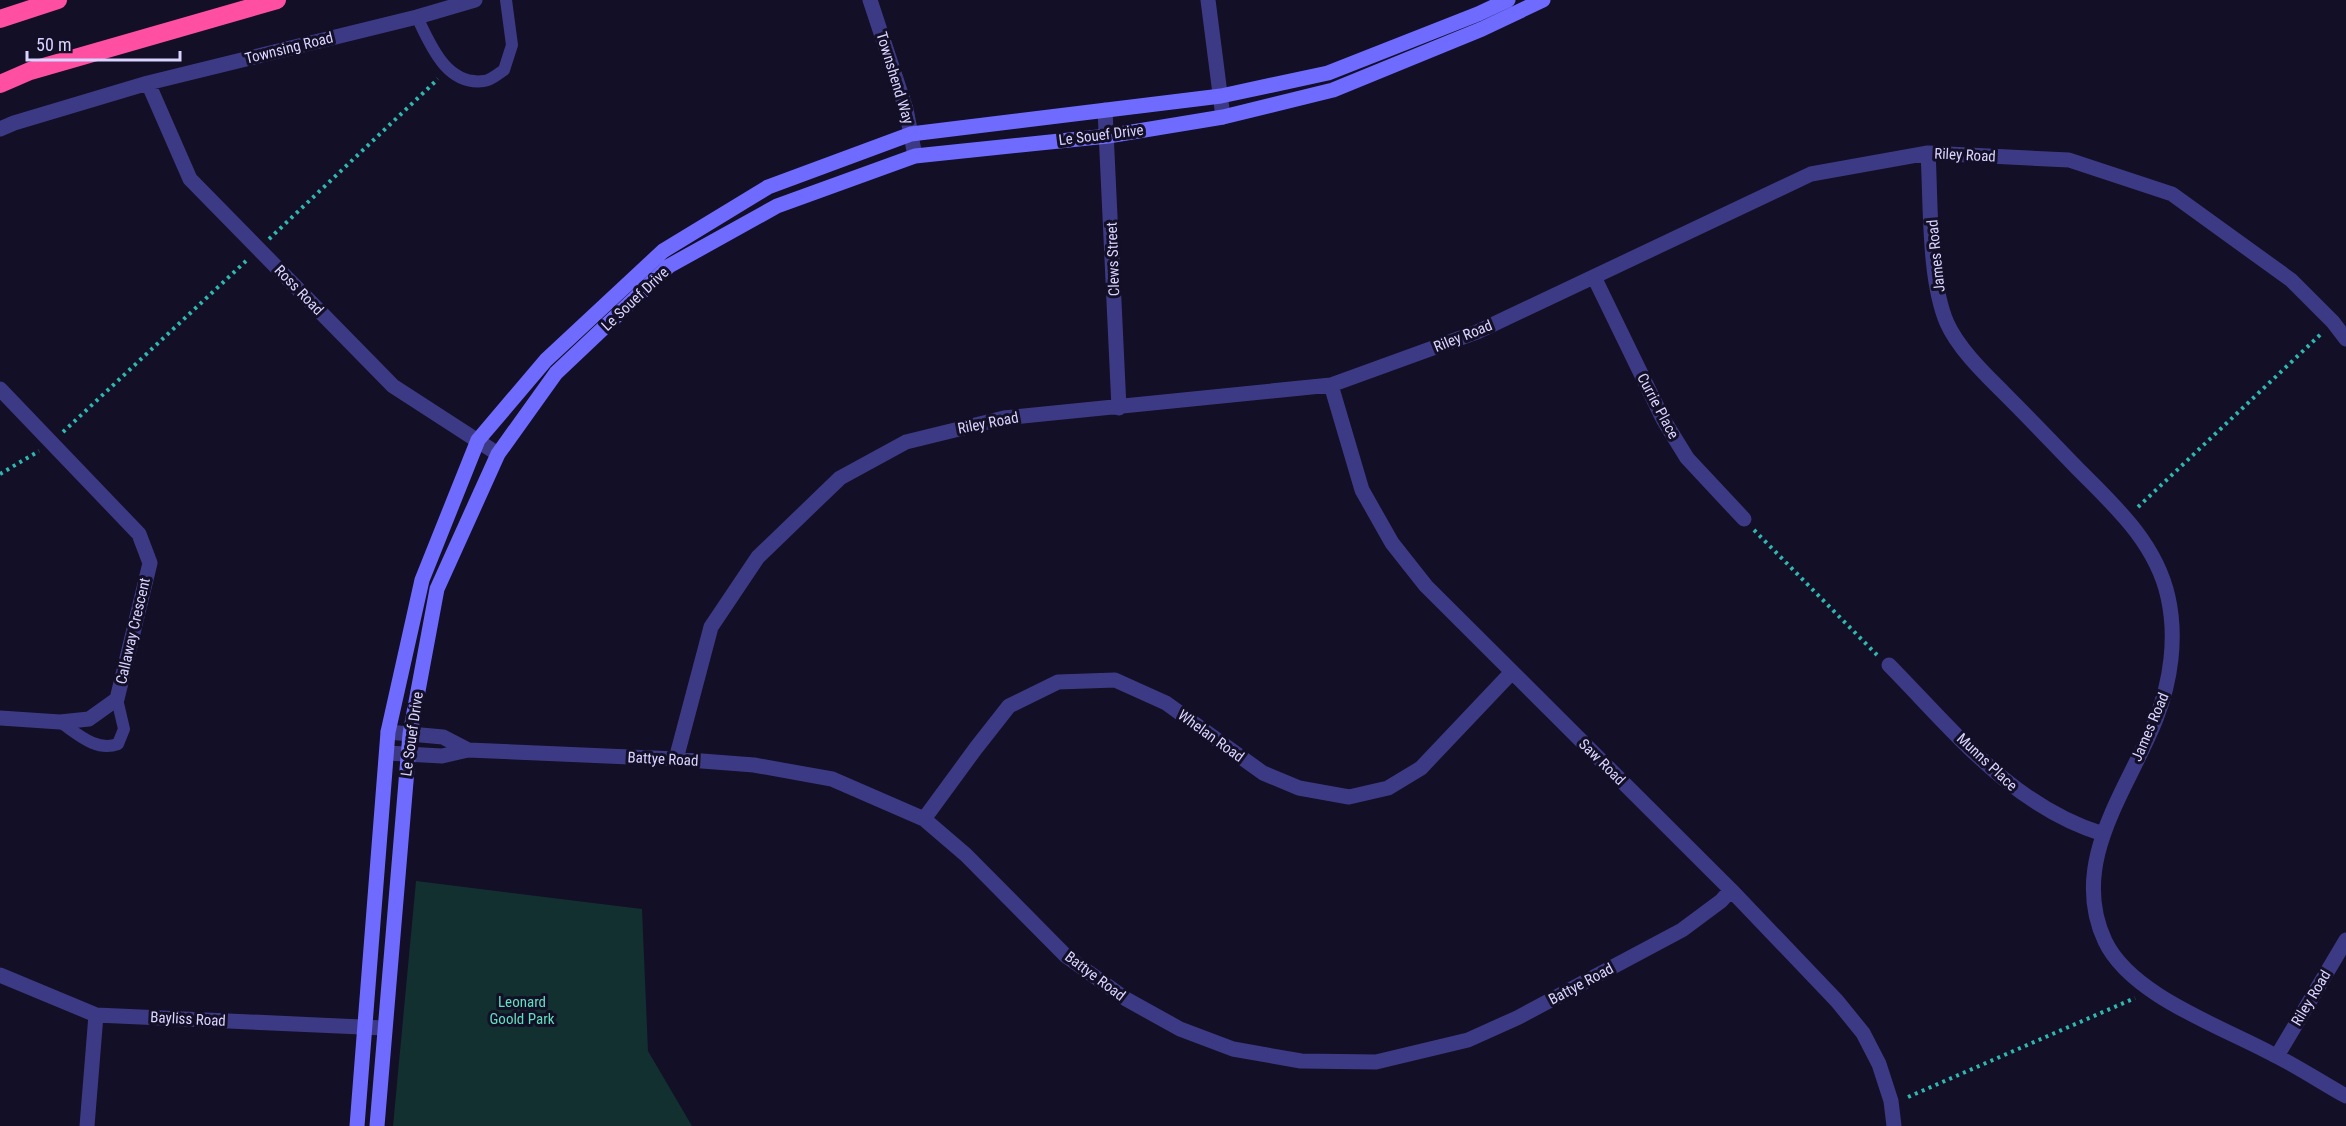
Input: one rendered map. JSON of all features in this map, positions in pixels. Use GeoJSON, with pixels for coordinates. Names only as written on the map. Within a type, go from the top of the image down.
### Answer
{"type":"FeatureCollection","features":[{"type":"Feature","properties":{"kind":"highway"},"geometry":{"type":"LineString","coordinates":[[0,20],[58,0]]}},
{"type":"Feature","properties":{"kind":"highway"},"geometry":{"type":"LineString","coordinates":[[0,84],[30,71],[277,0]]}},
{"type":"Feature","properties":{"kind":"street","name":"Townsing Road"},"geometry":{"type":"LineString","coordinates":[[0,129],[148,82],[475,0]]}},
{"type":"Feature","properties":{"kind":"street","name":"Townshend Way"},"geometry":{"type":"LineString","coordinates":[[870,0],[906,109],[915,156]]}},
{"type":"Feature","properties":{"kind":"street"},"geometry":{"type":"LineString","coordinates":[[1208,0],[1224,117]]}},
{"type":"Feature","properties":{"kind":"street","name":"Le Souef Drive"},"geometry":{"type":"LineString","coordinates":[[357,1126],[388,732],[422,580],[478,440],[546,360],[663,251],[768,187],[911,134],[1221,96],[1328,73],[1508,0]]}},
{"type":"Feature","properties":{"kind":"street","name":"Le Souef Drive"},"geometry":{"type":"LineString","coordinates":[[377,1126],[410,734],[437,589],[498,454],[556,373],[669,266],[777,206],[915,156],[1108,136],[1224,117],[1333,90],[1482,29],[1543,0]]}},
{"type":"Feature","properties":{"kind":"street","name":"Ross Road"},"geometry":{"type":"LineString","coordinates":[[148,82],[190,178],[393,386],[498,454]]}},
{"type":"Feature","properties":{"kind":"street","name":"Clews Street"},"geometry":{"type":"LineString","coordinates":[[1106,110],[1119,408]]}},
{"type":"Feature","properties":{"kind":"street","name":"Riley Road"},"geometry":{"type":"LineString","coordinates":[[676,759],[711,627],[758,557],[840,478],[906,442],[1004,418],[1331,385],[1477,332],[1811,174],[1928,153],[2069,160],[2172,194],[2291,280],[2333,322],[2346,339]]}},
{"type":"Feature","properties":{"kind":"street","name":"James Road"},"geometry":{"type":"LineString","coordinates":[[1928,153],[1936,288],[1948,325],[1975,364],[2127,518],[2150,550],[2168,596],[2173,647],[2167,686],[2156,719],[2103,834],[2094,869],[2093,906],[2106,943],[2129,973],[2176,1006],[2277,1056],[2346,1096]]}},
{"type":"Feature","properties":{"kind":"street","name":"Currie Place"},"geometry":{"type":"LineString","coordinates":[[1594,277],[1663,419],[1687,458],[1744,519]]}},
{"type":"Feature","properties":{"kind":"street","name":"Saw Road"},"geometry":{"type":"LineString","coordinates":[[1331,385],[1362,490],[1392,543],[1426,586],[1731,890],[1837,1001],[1863,1033],[1879,1064],[1891,1101],[1894,1126]]}},
{"type":"Feature","properties":{"kind":"street","name":"Callaway Crescent"},"geometry":{"type":"LineString","coordinates":[[0,389],[139,534],[150,563],[117,699],[89,719],[60,722],[0,718]]}},
{"type":"Feature","properties":{"kind":"street","name":"Munns Place"},"geometry":{"type":"LineString","coordinates":[[1889,665],[1998,775],[2031,801],[2065,820],[2103,834]]}},
{"type":"Feature","properties":{"kind":"street","name":"Whelan Road"},"geometry":{"type":"LineString","coordinates":[[924,819],[1009,706],[1058,682],[1115,680],[1166,703],[1263,773],[1299,788],[1349,797],[1388,788],[1421,768],[1512,672]]}},
{"type":"Feature","properties":{"kind":"street","name":"Battye Road"},"geometry":{"type":"LineString","coordinates":[[388,732],[443,737],[468,750]]}},
{"type":"Feature","properties":{"kind":"street","name":"Battye Road"},"geometry":{"type":"LineString","coordinates":[[387,753],[442,756],[468,750],[676,759],[754,765],[832,778],[924,819],[966,855],[1066,956],[1126,999],[1180,1029],[1233,1049],[1301,1061],[1376,1062],[1468,1040],[1517,1018],[1682,930],[1721,901],[1731,890]]}},
{"type":"Feature","properties":{"kind":"street","name":"Riley Road"},"geometry":{"type":"LineString","coordinates":[[2277,1056],[2346,939]]}},
{"type":"Feature","properties":{"kind":"street","name":"Bayliss Road"},"geometry":{"type":"LineString","coordinates":[[0,975],[96,1015],[384,1028]]}},
{"type":"Feature","properties":{"kind":"street"},"geometry":{"type":"LineString","coordinates":[[87,1126],[96,1015]]}},
{"type":"Feature","properties":{"kind":"lane"},"geometry":{"type":"LineString","coordinates":[[417,16],[431,45],[447,70],[466,80],[486,82],[504,70],[512,45],[506,0]]}},
{"type":"Feature","properties":{"kind":"lane"},"geometry":{"type":"LineString","coordinates":[[60,722],[92,744],[106,748],[118,744],[124,729],[117,699]]}},
{"type":"Feature","properties":{"kind":"path"},"geometry":{"type":"LineString","coordinates":[[0,474],[51,443],[447,70]]}},
{"type":"Feature","properties":{"kind":"path"},"geometry":{"type":"LineString","coordinates":[[2127,518],[2324,331]]}},
{"type":"Feature","properties":{"kind":"path"},"geometry":{"type":"LineString","coordinates":[[1744,519],[1889,665]]}},
{"type":"Feature","properties":{"kind":"path"},"geometry":{"type":"LineString","coordinates":[[1891,1101],[1929,1090],[2126,1004],[2137,997],[2145,986]]}},
{"type":"Feature","properties":{"kind":"green space","name":"Leonard Goold Park"},"geometry":{"type":"Polygon","coordinates":[[[416,881],[642,909],[648,1051],[692,1126],[393,1126],[416,881]]]}}]}
